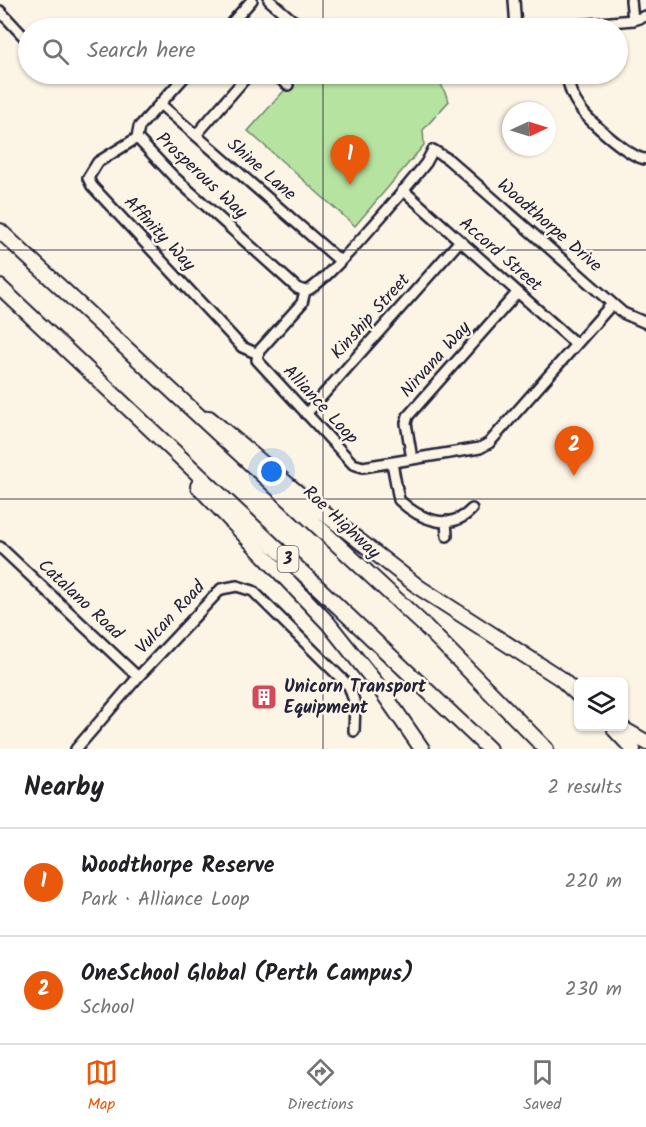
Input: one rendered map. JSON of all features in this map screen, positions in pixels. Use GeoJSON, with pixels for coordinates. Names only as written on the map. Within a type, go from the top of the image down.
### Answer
{"type":"FeatureCollection","features":[{"type":"Feature","properties":{"kind":"highway","name":"Roe Highway"},"geometry":{"type":"LineString","coordinates":[[0,231],[425,626],[546,749]]}},
{"type":"Feature","properties":{"kind":"highway","name":"3"},"geometry":{"type":"LineString","coordinates":[[0,287],[489,749]]}},
{"type":"Feature","properties":{"kind":"highway"},"geometry":{"type":"LineString","coordinates":[[86,369],[328,623],[379,687],[422,749]]}},
{"type":"Feature","properties":{"kind":"highway"},"geometry":{"type":"LineString","coordinates":[[160,382],[227,430],[298,494],[420,588],[560,678],[574,691]]}},
{"type":"Feature","properties":{"kind":"highway"},"geometry":{"type":"LineString","coordinates":[[616,731],[633,749]]}},
{"type":"Feature","properties":{"kind":"highway"},"geometry":{"type":"LineString","coordinates":[[627,731],[646,742]]}},
{"type":"Feature","properties":{"kind":"street"},"geometry":{"type":"LineString","coordinates":[[236,18],[252,0]]}},
{"type":"Feature","properties":{"kind":"street"},"geometry":{"type":"LineString","coordinates":[[269,0],[290,18]]}},
{"type":"Feature","properties":{"kind":"street"},"geometry":{"type":"LineString","coordinates":[[514,0],[515,18]]}},
{"type":"Feature","properties":{"kind":"street"},"geometry":{"type":"LineString","coordinates":[[631,0],[633,20]]}},
{"type":"Feature","properties":{"kind":"street"},"geometry":{"type":"LineString","coordinates":[[0,11],[18,30]]}},
{"type":"Feature","properties":{"kind":"street"},"geometry":{"type":"LineString","coordinates":[[628,21],[646,16]]}},
{"type":"Feature","properties":{"kind":"street"},"geometry":{"type":"LineString","coordinates":[[633,20],[646,23]]}},
{"type":"Feature","properties":{"kind":"street","name":"Prosperous Way"},"geometry":{"type":"LineString","coordinates":[[178,84],[139,127],[137,138],[174,177],[297,288],[305,291]]}},
{"type":"Feature","properties":{"kind":"street"},"geometry":{"type":"LineString","coordinates":[[196,135],[240,84]]}},
{"type":"Feature","properties":{"kind":"street"},"geometry":{"type":"LineString","coordinates":[[568,84],[580,110],[631,154],[646,159]]}},
{"type":"Feature","properties":{"kind":"street","name":"Shine Lane"},"geometry":{"type":"LineString","coordinates":[[160,104],[340,261]]}},
{"type":"Feature","properties":{"kind":"street","name":"Affinity Way"},"geometry":{"type":"LineString","coordinates":[[137,138],[98,162],[88,178],[92,186],[242,347],[258,354]]}},
{"type":"Feature","properties":{"kind":"street","name":"Woodthorpe Drive"},"geometry":{"type":"LineString","coordinates":[[403,190],[426,164],[433,150],[454,164],[612,304],[626,315],[646,322]]}},
{"type":"Feature","properties":{"kind":"street"},"geometry":{"type":"LineString","coordinates":[[258,354],[302,303],[305,291],[315,288],[403,190]]}},
{"type":"Feature","properties":{"kind":"street","name":"Accord Street"},"geometry":{"type":"LineString","coordinates":[[403,190],[576,344]]}},
{"type":"Feature","properties":{"kind":"street","name":"Kinship Street"},"geometry":{"type":"LineString","coordinates":[[306,414],[459,242]]}},
{"type":"Feature","properties":{"kind":"street","name":"Nirvana Way"},"geometry":{"type":"LineString","coordinates":[[412,459],[405,423],[408,416],[518,293]]}},
{"type":"Feature","properties":{"kind":"street","name":"Alliance Loop"},"geometry":{"type":"LineString","coordinates":[[258,354],[259,365],[353,464],[363,467],[392,463],[480,448],[489,443],[612,304]]}},
{"type":"Feature","properties":{"kind":"street"},"geometry":{"type":"LineString","coordinates":[[392,463],[399,500],[426,519],[436,522],[446,521],[466,515],[472,509]]}},
{"type":"Feature","properties":{"kind":"street"},"geometry":{"type":"LineString","coordinates":[[446,521],[447,536]]}},
{"type":"Feature","properties":{"kind":"street","name":"Catalano Road"},"geometry":{"type":"LineString","coordinates":[[0,547],[138,676]]}},
{"type":"Feature","properties":{"kind":"street","name":"Vulcan Road"},"geometry":{"type":"LineString","coordinates":[[76,749],[138,676],[221,589],[237,586],[253,591],[349,686],[355,704],[354,731]]}},
{"type":"Feature","properties":{"kind":"green space"},"geometry":{"type":"Polygon","coordinates":[[[290,84],[441,84],[449,101],[423,130],[424,145],[355,226],[248,131],[290,84]]]}},
{"type":"Feature","properties":{"kind":"place","name":"Woodthorpe Reserve"},"geometry":{"type":"Point","coordinates":[350,185]}},
{"type":"Feature","properties":{"kind":"place","name":"OneSchool Global (Perth Campus)"},"geometry":{"type":"Point","coordinates":[574,476]}},
{"type":"Feature","properties":{"kind":"place","name":"Unicorn Transport Equipment"},"geometry":{"type":"Point","coordinates":[264,697]}}]}
